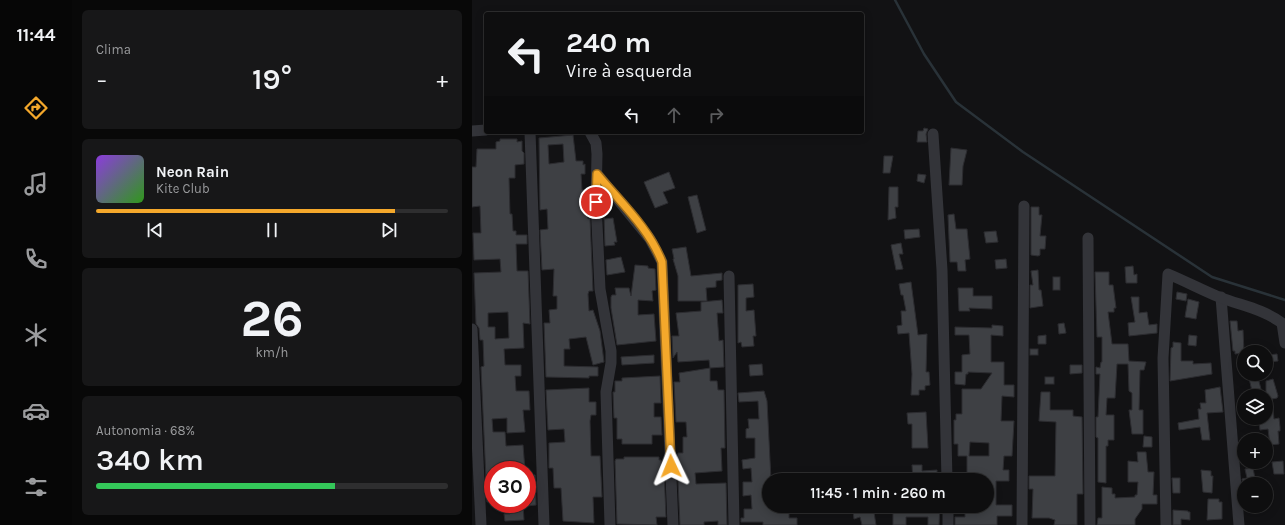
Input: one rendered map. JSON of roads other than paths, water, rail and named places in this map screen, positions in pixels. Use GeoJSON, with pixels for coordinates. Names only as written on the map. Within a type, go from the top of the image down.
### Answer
{"type":"FeatureCollection","features":[{"type":"Feature","properties":{"kind":"street"},"geometry":{"type":"LineString","coordinates":[[472,131],[484,130]]}},
{"type":"Feature","properties":{"kind":"street"},"geometry":{"type":"LineString","coordinates":[[530,134],[544,525]]}},
{"type":"Feature","properties":{"kind":"street"},"geometry":{"type":"LineString","coordinates":[[591,134],[596,143],[596,202],[600,289],[611,357],[606,392],[610,525]]}},
{"type":"Feature","properties":{"kind":"street"},"geometry":{"type":"LineString","coordinates":[[933,134],[942,270],[947,473]]}},
{"type":"Feature","properties":{"kind":"street"},"geometry":{"type":"LineString","coordinates":[[597,174],[650,239],[662,262],[673,525]]}},
{"type":"Feature","properties":{"kind":"street"},"geometry":{"type":"LineString","coordinates":[[1022,525],[1024,206]]}},
{"type":"Feature","properties":{"kind":"street"},"geometry":{"type":"LineString","coordinates":[[1088,238],[1090,525]]}},
{"type":"Feature","properties":{"kind":"street"},"geometry":{"type":"LineString","coordinates":[[1166,525],[1163,366],[1168,274],[1220,297],[1258,309],[1271,315],[1282,323],[1285,343]]}},
{"type":"Feature","properties":{"kind":"street"},"geometry":{"type":"LineString","coordinates":[[729,276],[734,525]]}},
{"type":"Feature","properties":{"kind":"street"},"geometry":{"type":"LineString","coordinates":[[1220,297],[1239,525]]}},
{"type":"Feature","properties":{"kind":"street"},"geometry":{"type":"LineString","coordinates":[[472,329],[481,525]]}},
{"type":"Feature","properties":{"kind":"street"},"geometry":{"type":"LineString","coordinates":[[948,513],[948,525]]}},
{"type":"Feature","properties":{"kind":"waterway"},"geometry":{"type":"LineString","coordinates":[[895,0],[924,54],[956,102],[1023,152],[1212,277],[1285,300]]}}]}
